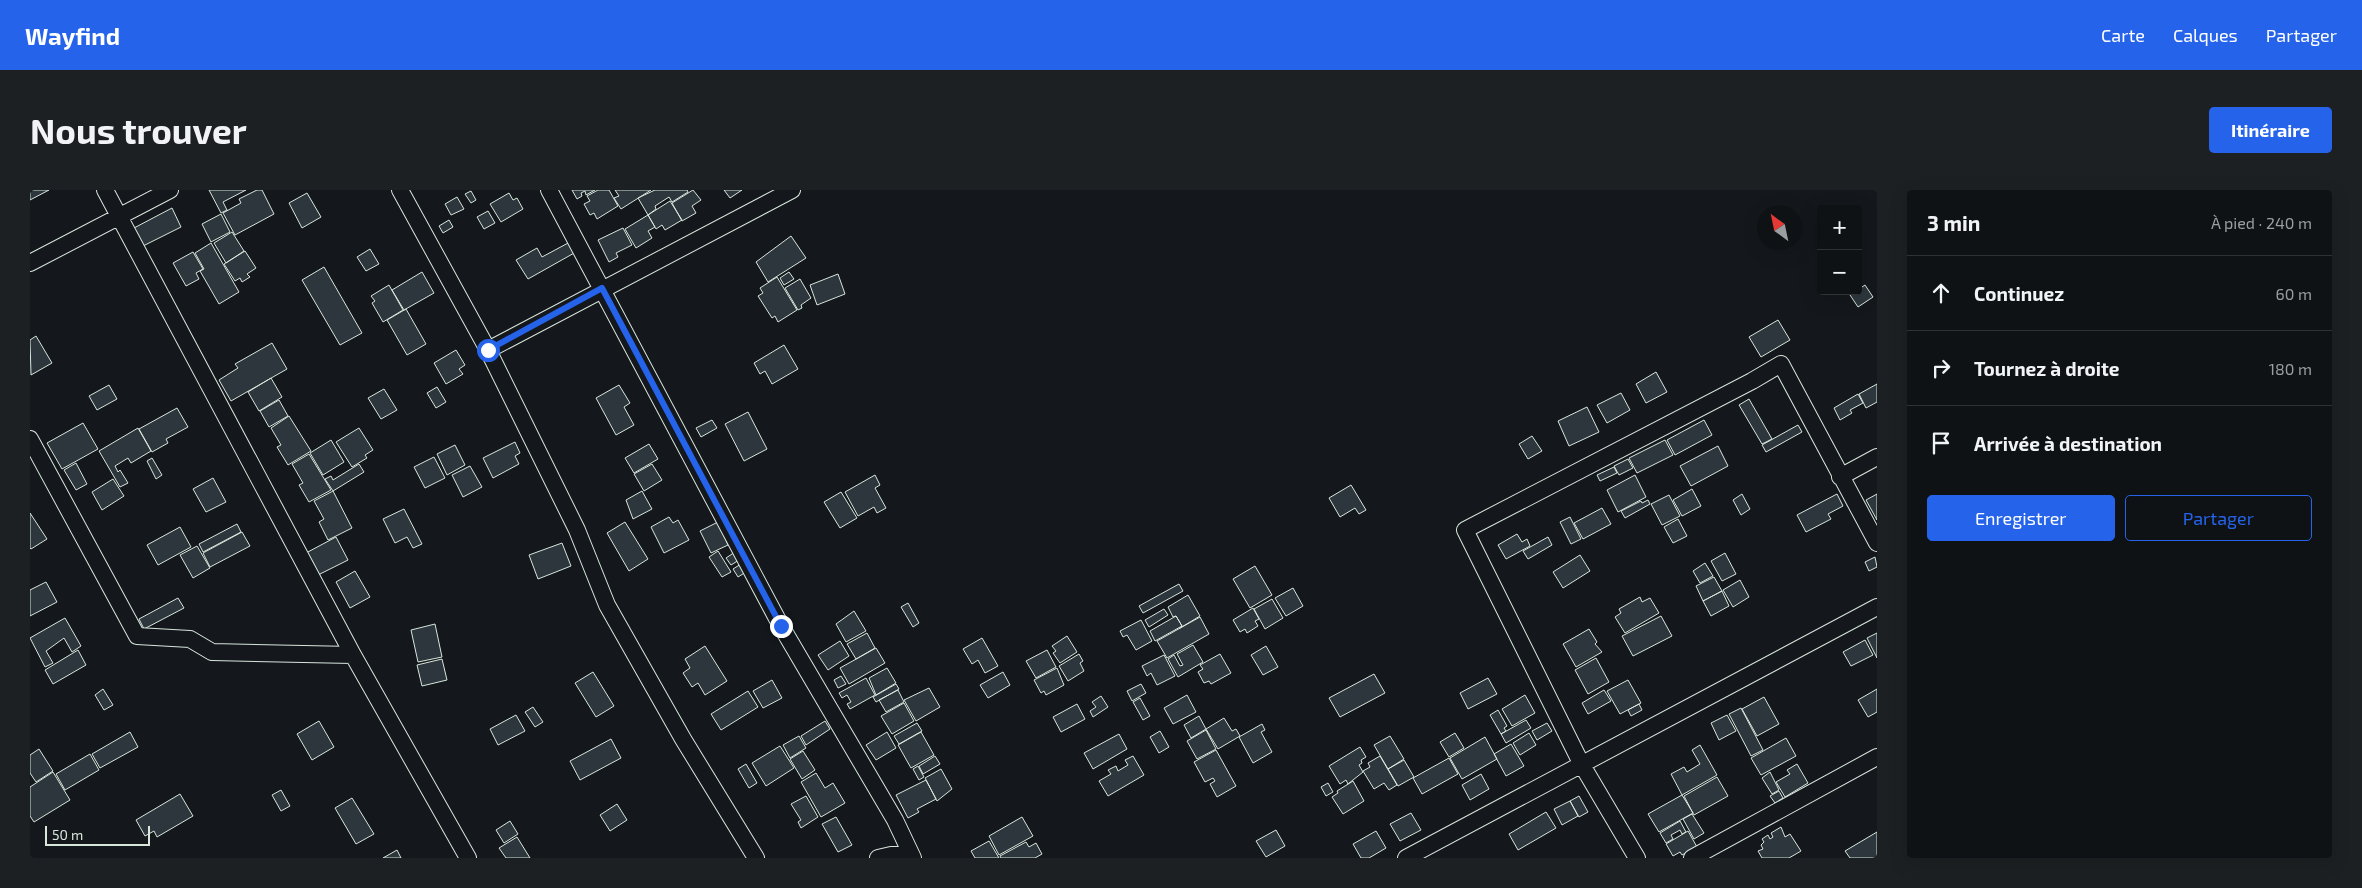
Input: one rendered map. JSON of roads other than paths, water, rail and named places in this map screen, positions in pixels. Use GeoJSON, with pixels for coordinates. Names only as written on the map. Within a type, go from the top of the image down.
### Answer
{"type":"FeatureCollection","features":[{"type":"Feature","properties":{"kind":"street"},"geometry":{"type":"LineString","coordinates":[[106,190],[462,856]]}},
{"type":"Feature","properties":{"kind":"street"},"geometry":{"type":"LineString","coordinates":[[30,263],[170,190]]}},
{"type":"Feature","properties":{"kind":"street"},"geometry":{"type":"LineString","coordinates":[[400,190],[488,350],[577,530],[607,605],[683,739],[756,858]]}},
{"type":"Feature","properties":{"kind":"street"},"geometry":{"type":"LineString","coordinates":[[549,190],[781,626],[895,820],[912,856],[891,855],[878,858]]}},
{"type":"Feature","properties":{"kind":"street"},"geometry":{"type":"LineString","coordinates":[[488,350],[602,288],[792,190]]}},
{"type":"Feature","properties":{"kind":"street"},"geometry":{"type":"LineString","coordinates":[[1637,858],[1582,765],[1465,530],[1782,364],[1877,543]]}},
{"type":"Feature","properties":{"kind":"street"},"geometry":{"type":"LineString","coordinates":[[30,438],[138,636],[190,639],[212,652],[353,655]]}},
{"type":"Feature","properties":{"kind":"street"},"geometry":{"type":"LineString","coordinates":[[1840,476],[1877,457]]}},
{"type":"Feature","properties":{"kind":"street"},"geometry":{"type":"LineString","coordinates":[[1406,858],[1877,606]]}},
{"type":"Feature","properties":{"kind":"street"},"geometry":{"type":"LineString","coordinates":[[1692,858],[1877,757]]}}]}
